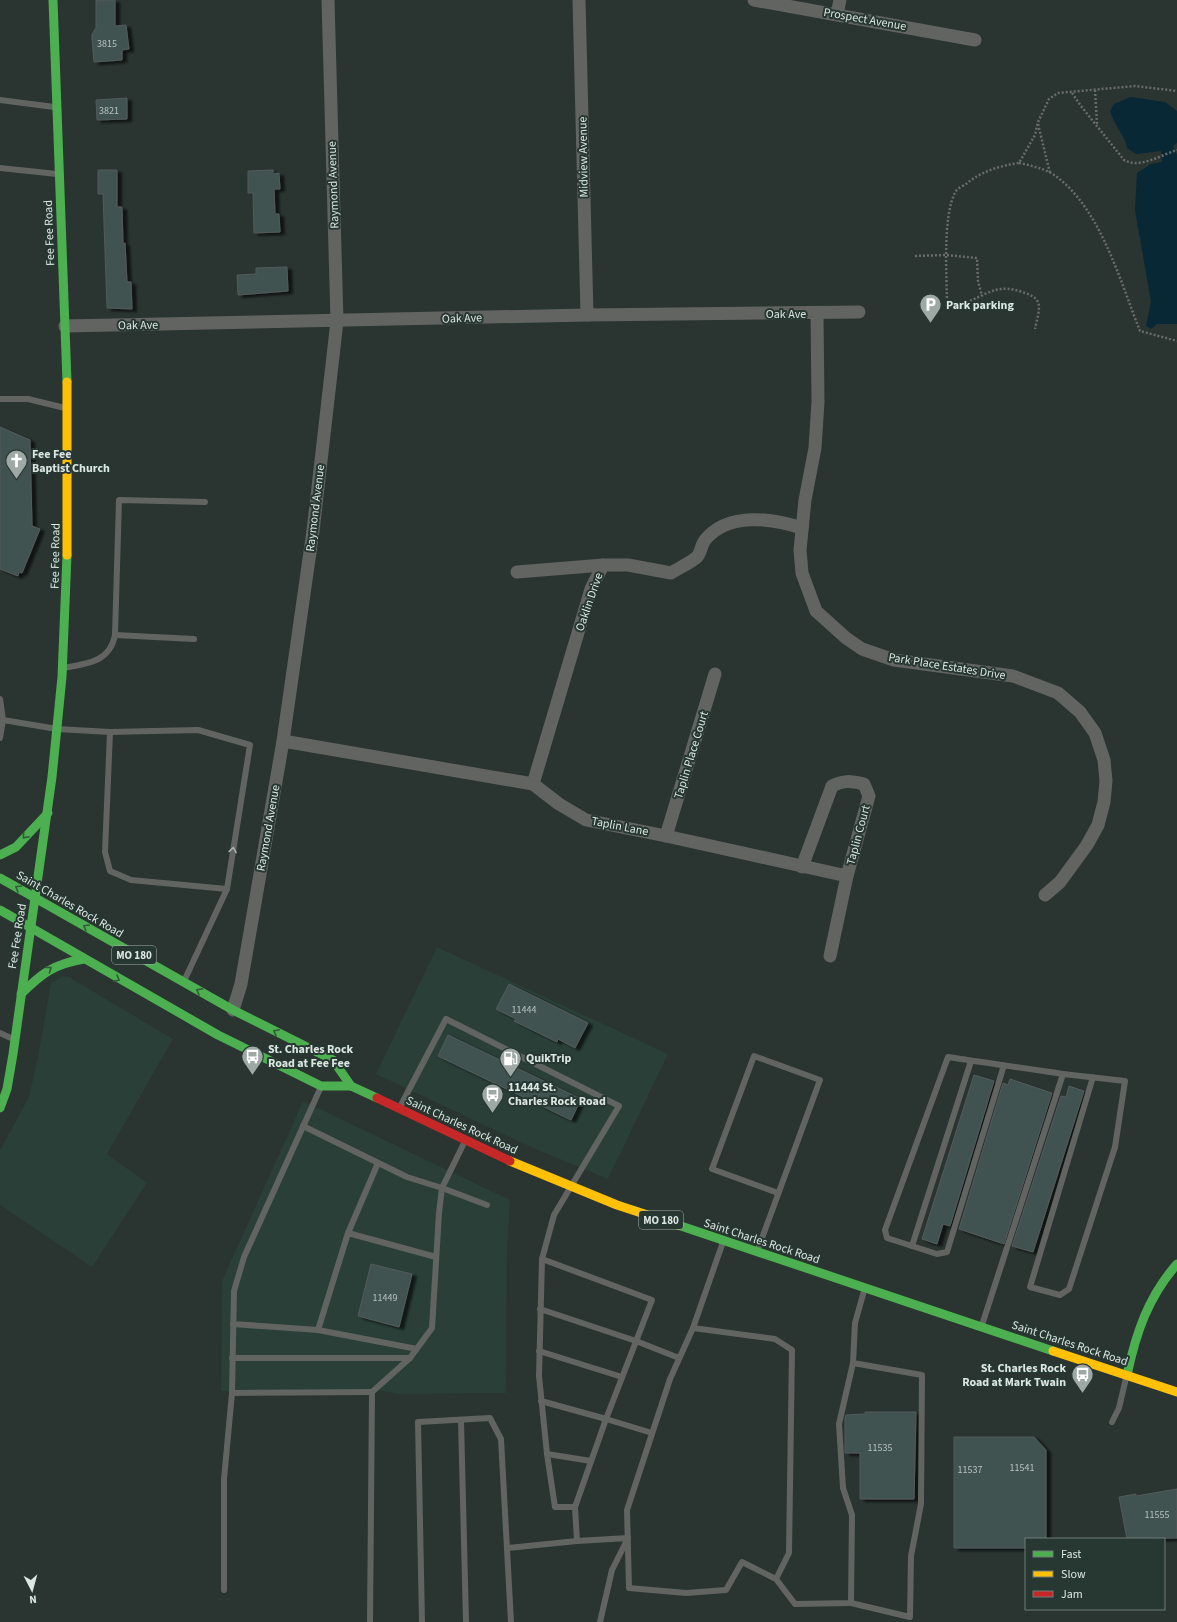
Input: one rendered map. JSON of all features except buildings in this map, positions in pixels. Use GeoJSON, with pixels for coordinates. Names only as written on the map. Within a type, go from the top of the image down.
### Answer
{"type":"FeatureCollection","features":[{"type":"Feature","properties":{"kind":"main road","name":"Fee Fee Road"},"geometry":{"type":"LineString","coordinates":[[0,1108],[10,1073],[16,1040],[30,928],[36,898],[48,813],[62,668],[68,524],[67,408],[53,0]]}},
{"type":"Feature","properties":{"kind":"main road"},"geometry":{"type":"LineString","coordinates":[[0,855],[16,847],[48,813]]}},
{"type":"Feature","properties":{"kind":"main road","name":"Saint Charles Rock Road"},"geometry":{"type":"LineString","coordinates":[[0,878],[233,1010],[333,1060],[351,1086]]}},
{"type":"Feature","properties":{"kind":"main road","name":"Saint Charles Rock Road"},"geometry":{"type":"LineString","coordinates":[[0,910],[218,1035],[321,1086],[351,1086],[465,1140],[571,1187],[617,1205],[1177,1392]]}},
{"type":"Feature","properties":{"kind":"main road"},"geometry":{"type":"LineString","coordinates":[[21,994],[53,966],[63,962],[84,959]]}},
{"type":"Feature","properties":{"kind":"main road"},"geometry":{"type":"LineString","coordinates":[[1127,1375],[1137,1332],[1149,1301],[1173,1276],[1177,1264]]}},
{"type":"Feature","properties":{"kind":"street","name":"Raymond Avenue"},"geometry":{"type":"LineString","coordinates":[[233,1010],[241,984],[283,741],[313,531],[337,322],[328,0]]}},
{"type":"Feature","properties":{"kind":"street","name":"Midview Avenue"},"geometry":{"type":"LineString","coordinates":[[579,0],[587,315]]}},
{"type":"Feature","properties":{"kind":"street","name":"Prospect Avenue"},"geometry":{"type":"LineString","coordinates":[[754,0],[975,40]]}},
{"type":"Feature","properties":{"kind":"street"},"geometry":{"type":"LineString","coordinates":[[837,14],[840,0]]}},
{"type":"Feature","properties":{"kind":"street","name":"Oak Ave"},"geometry":{"type":"LineString","coordinates":[[65,326],[337,322],[587,315],[859,312]]}},
{"type":"Feature","properties":{"kind":"street","name":"Park Place Estates Drive"},"geometry":{"type":"LineString","coordinates":[[817,313],[818,402],[815,448],[805,500],[800,550],[802,573],[816,611],[846,638],[862,649],[894,660],[1013,676],[1058,693],[1080,712],[1095,733],[1104,760],[1106,781],[1104,802],[1098,825],[1087,844],[1060,882],[1045,895]]}},
{"type":"Feature","properties":{"kind":"street","name":"Oaklin Drive"},"geometry":{"type":"LineString","coordinates":[[533,784],[591,590],[603,565],[628,565],[671,573],[697,556],[705,541],[724,524],[753,519],[784,522],[802,528]]}},
{"type":"Feature","properties":{"kind":"street"},"geometry":{"type":"LineString","coordinates":[[517,572],[603,565]]}},
{"type":"Feature","properties":{"kind":"street","name":"Taplin Place Court"},"geometry":{"type":"LineString","coordinates":[[666,836],[715,674]]}},
{"type":"Feature","properties":{"kind":"street","name":"Taplin Lane"},"geometry":{"type":"LineString","coordinates":[[283,741],[533,784],[559,804],[586,820],[847,876]]}},
{"type":"Feature","properties":{"kind":"street","name":"Taplin Court"},"geometry":{"type":"LineString","coordinates":[[802,867],[832,786],[841,781],[851,781],[864,784],[869,796],[847,876],[830,956]]}},
{"type":"Feature","properties":{"kind":"lane"},"geometry":{"type":"LineString","coordinates":[[0,100],[56,107]]}},
{"type":"Feature","properties":{"kind":"lane"},"geometry":{"type":"LineString","coordinates":[[0,168],[59,174]]}},
{"type":"Feature","properties":{"kind":"lane"},"geometry":{"type":"LineString","coordinates":[[0,399],[28,399],[67,408]]}},
{"type":"Feature","properties":{"kind":"lane"},"geometry":{"type":"LineString","coordinates":[[62,668],[87,665],[102,657],[113,647],[116,635],[119,500],[205,502]]}},
{"type":"Feature","properties":{"kind":"lane"},"geometry":{"type":"LineString","coordinates":[[116,635],[194,639]]}},
{"type":"Feature","properties":{"kind":"lane"},"geometry":{"type":"LineString","coordinates":[[0,699],[4,720],[0,738]]}},
{"type":"Feature","properties":{"kind":"lane"},"geometry":{"type":"LineString","coordinates":[[4,720],[57,729],[110,732],[198,730],[250,745],[227,889],[183,982]]}},
{"type":"Feature","properties":{"kind":"lane"},"geometry":{"type":"LineString","coordinates":[[110,732],[105,852],[110,871],[131,880],[227,889]]}},
{"type":"Feature","properties":{"kind":"lane"},"geometry":{"type":"LineString","coordinates":[[399,1108],[446,1019],[619,1106],[554,1214],[542,1260],[539,1376],[547,1454],[555,1507],[576,1507]]}},
{"type":"Feature","properties":{"kind":"lane"},"geometry":{"type":"LineString","coordinates":[[0,1033],[16,1040]]}},
{"type":"Feature","properties":{"kind":"lane"},"geometry":{"type":"LineString","coordinates":[[756,1252],[778,1193],[820,1080],[754,1056],[712,1170],[778,1193]]}},
{"type":"Feature","properties":{"kind":"lane"},"geometry":{"type":"LineString","coordinates":[[1004,1065],[946,1252],[937,1254],[886,1238],[885,1230],[948,1057],[971,1061],[1004,1065],[1063,1074],[1094,1077],[1125,1081],[1116,1147],[1069,1289],[1060,1295],[1030,1287],[1094,1077]]}},
{"type":"Feature","properties":{"kind":"lane"},"geometry":{"type":"LineString","coordinates":[[912,1246],[971,1061]]}},
{"type":"Feature","properties":{"kind":"lane"},"geometry":{"type":"LineString","coordinates":[[981,1327],[1063,1074]]}},
{"type":"Feature","properties":{"kind":"lane"},"geometry":{"type":"LineString","coordinates":[[224,1590],[224,1479],[232,1393],[234,1291],[244,1257],[321,1086]]}},
{"type":"Feature","properties":{"kind":"lane"},"geometry":{"type":"LineString","coordinates":[[303,1126],[407,1177],[487,1205]]}},
{"type":"Feature","properties":{"kind":"lane"},"geometry":{"type":"LineString","coordinates":[[232,1393],[372,1392],[410,1358],[432,1328],[442,1188],[465,1140]]}},
{"type":"Feature","properties":{"kind":"lane"},"geometry":{"type":"LineString","coordinates":[[318,1330],[348,1233],[378,1163]]}},
{"type":"Feature","properties":{"kind":"lane"},"geometry":{"type":"LineString","coordinates":[[348,1233],[436,1257]]}},
{"type":"Feature","properties":{"kind":"lane"},"geometry":{"type":"LineString","coordinates":[[723,1241],[693,1328],[670,1379],[627,1510],[629,1588],[686,1593],[726,1590],[742,1562],[776,1579],[795,1604],[851,1603],[910,1617],[911,1556],[921,1504],[922,1375],[853,1363]]}},
{"type":"Feature","properties":{"kind":"lane"},"geometry":{"type":"LineString","coordinates":[[542,1260],[652,1300],[606,1419],[576,1507],[577,1541]]}},
{"type":"Feature","properties":{"kind":"lane"},"geometry":{"type":"LineString","coordinates":[[851,1603],[852,1515],[843,1488],[839,1424],[853,1363],[855,1323],[865,1288]]}},
{"type":"Feature","properties":{"kind":"lane"},"geometry":{"type":"LineString","coordinates":[[540,1309],[636,1341],[679,1358]]}},
{"type":"Feature","properties":{"kind":"lane"},"geometry":{"type":"LineString","coordinates":[[233,1324],[318,1330],[417,1349]]}},
{"type":"Feature","properties":{"kind":"lane"},"geometry":{"type":"LineString","coordinates":[[693,1328],[775,1339],[792,1350],[788,1553],[776,1579]]}},
{"type":"Feature","properties":{"kind":"lane"},"geometry":{"type":"LineString","coordinates":[[539,1351],[622,1377]]}},
{"type":"Feature","properties":{"kind":"lane"},"geometry":{"type":"LineString","coordinates":[[232,1358],[410,1358]]}},
{"type":"Feature","properties":{"kind":"lane"},"geometry":{"type":"LineString","coordinates":[[1112,1422],[1119,1408],[1127,1375]]}},
{"type":"Feature","properties":{"kind":"lane"},"geometry":{"type":"LineString","coordinates":[[370,1622],[372,1392]]}},
{"type":"Feature","properties":{"kind":"lane"},"geometry":{"type":"LineString","coordinates":[[541,1401],[652,1433]]}},
{"type":"Feature","properties":{"kind":"lane"},"geometry":{"type":"LineString","coordinates":[[422,1622],[418,1422],[490,1418],[501,1439],[511,1622]]}},
{"type":"Feature","properties":{"kind":"lane"},"geometry":{"type":"LineString","coordinates":[[461,1420],[466,1622]]}},
{"type":"Feature","properties":{"kind":"lane"},"geometry":{"type":"LineString","coordinates":[[547,1454],[592,1461]]}},
{"type":"Feature","properties":{"kind":"lane"},"geometry":{"type":"LineString","coordinates":[[507,1548],[577,1541],[628,1538]]}},
{"type":"Feature","properties":{"kind":"lane"},"geometry":{"type":"LineString","coordinates":[[600,1622],[612,1570],[628,1538]]}},
{"type":"Feature","properties":{"kind":"path"},"geometry":{"type":"LineString","coordinates":[[1019,163],[1036,135],[1038,122],[1049,100],[1058,93],[1072,93],[1135,86],[1177,91]]}},
{"type":"Feature","properties":{"kind":"path"},"geometry":{"type":"LineString","coordinates":[[1095,90],[1098,125]]}},
{"type":"Feature","properties":{"kind":"path"},"geometry":{"type":"LineString","coordinates":[[1072,93],[1124,160],[1130,163],[1141,162],[1161,157],[1176,150]]}},
{"type":"Feature","properties":{"kind":"path"},"geometry":{"type":"LineString","coordinates":[[1038,122],[1050,173]]}},
{"type":"Feature","properties":{"kind":"path"},"geometry":{"type":"LineString","coordinates":[[947,306],[946,255],[950,212],[956,190],[989,169],[1002,165],[1019,163],[1033,166],[1050,173],[1075,194],[1096,223],[1140,331],[1177,341]]}},
{"type":"Feature","properties":{"kind":"path"},"geometry":{"type":"LineString","coordinates":[[915,256],[946,255],[977,258],[978,281],[982,296]]}},
{"type":"Feature","properties":{"kind":"path"},"geometry":{"type":"LineString","coordinates":[[970,301],[994,290],[1007,288],[1031,295],[1038,302],[1035,329]]}},
{"type":"Feature","properties":{"kind":"shaded area","name":"QuikTrip"},"geometry":{"type":"Polygon","coordinates":[[[437,947],[668,1054],[608,1179],[533,1148],[376,1074],[437,947]]]}},
{"type":"Feature","properties":{"kind":"shaded area"},"geometry":{"type":"Polygon","coordinates":[[[63,976],[69,977],[173,1039],[107,1154],[147,1183],[92,1267],[0,1205],[0,1150],[29,1097],[51,983],[63,976]]]}},
{"type":"Feature","properties":{"kind":"shaded area"},"geometry":{"type":"Polygon","coordinates":[[[303,1101],[510,1200],[507,1248],[506,1393],[399,1394],[371,1389],[221,1391],[222,1281],[303,1101]]]}},
{"type":"Feature","properties":{"kind":"water"},"geometry":{"type":"Polygon","coordinates":[[[1131,97],[1165,102],[1177,111],[1177,143],[1173,146],[1177,155],[1177,324],[1157,324],[1151,329],[1146,326],[1151,302],[1135,210],[1137,173],[1151,164],[1162,162],[1161,151],[1136,154],[1127,148],[1114,121],[1110,111],[1114,104],[1131,97]]]}},
{"type":"Feature","properties":{"kind":"traffic: fast"},"geometry":{"type":"LineString","coordinates":[[53,0],[67,382]]}},
{"type":"Feature","properties":{"kind":"traffic: fast"},"geometry":{"type":"LineString","coordinates":[[0,1108],[7,1089],[13,1054],[52,777],[62,677],[67,555]]}},
{"type":"Feature","properties":{"kind":"traffic: fast"},"geometry":{"type":"LineString","coordinates":[[0,855],[16,847],[48,813]]}},
{"type":"Feature","properties":{"kind":"traffic: fast"},"geometry":{"type":"LineString","coordinates":[[0,878],[233,1010],[333,1060],[351,1086]]}},
{"type":"Feature","properties":{"kind":"traffic: fast"},"geometry":{"type":"LineString","coordinates":[[0,910],[218,1035],[321,1086],[351,1086],[377,1098]]}},
{"type":"Feature","properties":{"kind":"traffic: fast"},"geometry":{"type":"LineString","coordinates":[[21,994],[35,980],[49,970],[64,964],[84,959]]}},
{"type":"Feature","properties":{"kind":"traffic: fast"},"geometry":{"type":"LineString","coordinates":[[678,1225],[1053,1351]]}},
{"type":"Feature","properties":{"kind":"traffic: fast"},"geometry":{"type":"LineString","coordinates":[[1127,1375],[1144,1316],[1158,1289],[1177,1264]]}},
{"type":"Feature","properties":{"kind":"traffic: slow"},"geometry":{"type":"LineString","coordinates":[[67,382],[67,555]]}},
{"type":"Feature","properties":{"kind":"traffic: slow"},"geometry":{"type":"LineString","coordinates":[[510,1161],[617,1205],[678,1225]]}},
{"type":"Feature","properties":{"kind":"traffic: slow"},"geometry":{"type":"LineString","coordinates":[[1053,1351],[1177,1392]]}},
{"type":"Feature","properties":{"kind":"traffic: jam"},"geometry":{"type":"LineString","coordinates":[[377,1098],[510,1161]]}},
{"type":"Feature","properties":{"kind":"place","name":"Park parking"},"geometry":{"type":"Point","coordinates":[931,324]}},
{"type":"Feature","properties":{"kind":"place","name":"Fee Fee Baptist Church"},"geometry":{"type":"Point","coordinates":[16,480]}},
{"type":"Feature","properties":{"kind":"place","name":"St. Charles Rock Road at Fee Fee"},"geometry":{"type":"Point","coordinates":[252,1076]}},
{"type":"Feature","properties":{"kind":"place","name":"QuikTrip"},"geometry":{"type":"Point","coordinates":[510,1078]}},
{"type":"Feature","properties":{"kind":"place","name":"11444 St. Charles Rock Road"},"geometry":{"type":"Point","coordinates":[493,1114]}},
{"type":"Feature","properties":{"kind":"place","name":"St. Charles Rock Road at Mark Twain"},"geometry":{"type":"Point","coordinates":[1082,1394]}}]}
